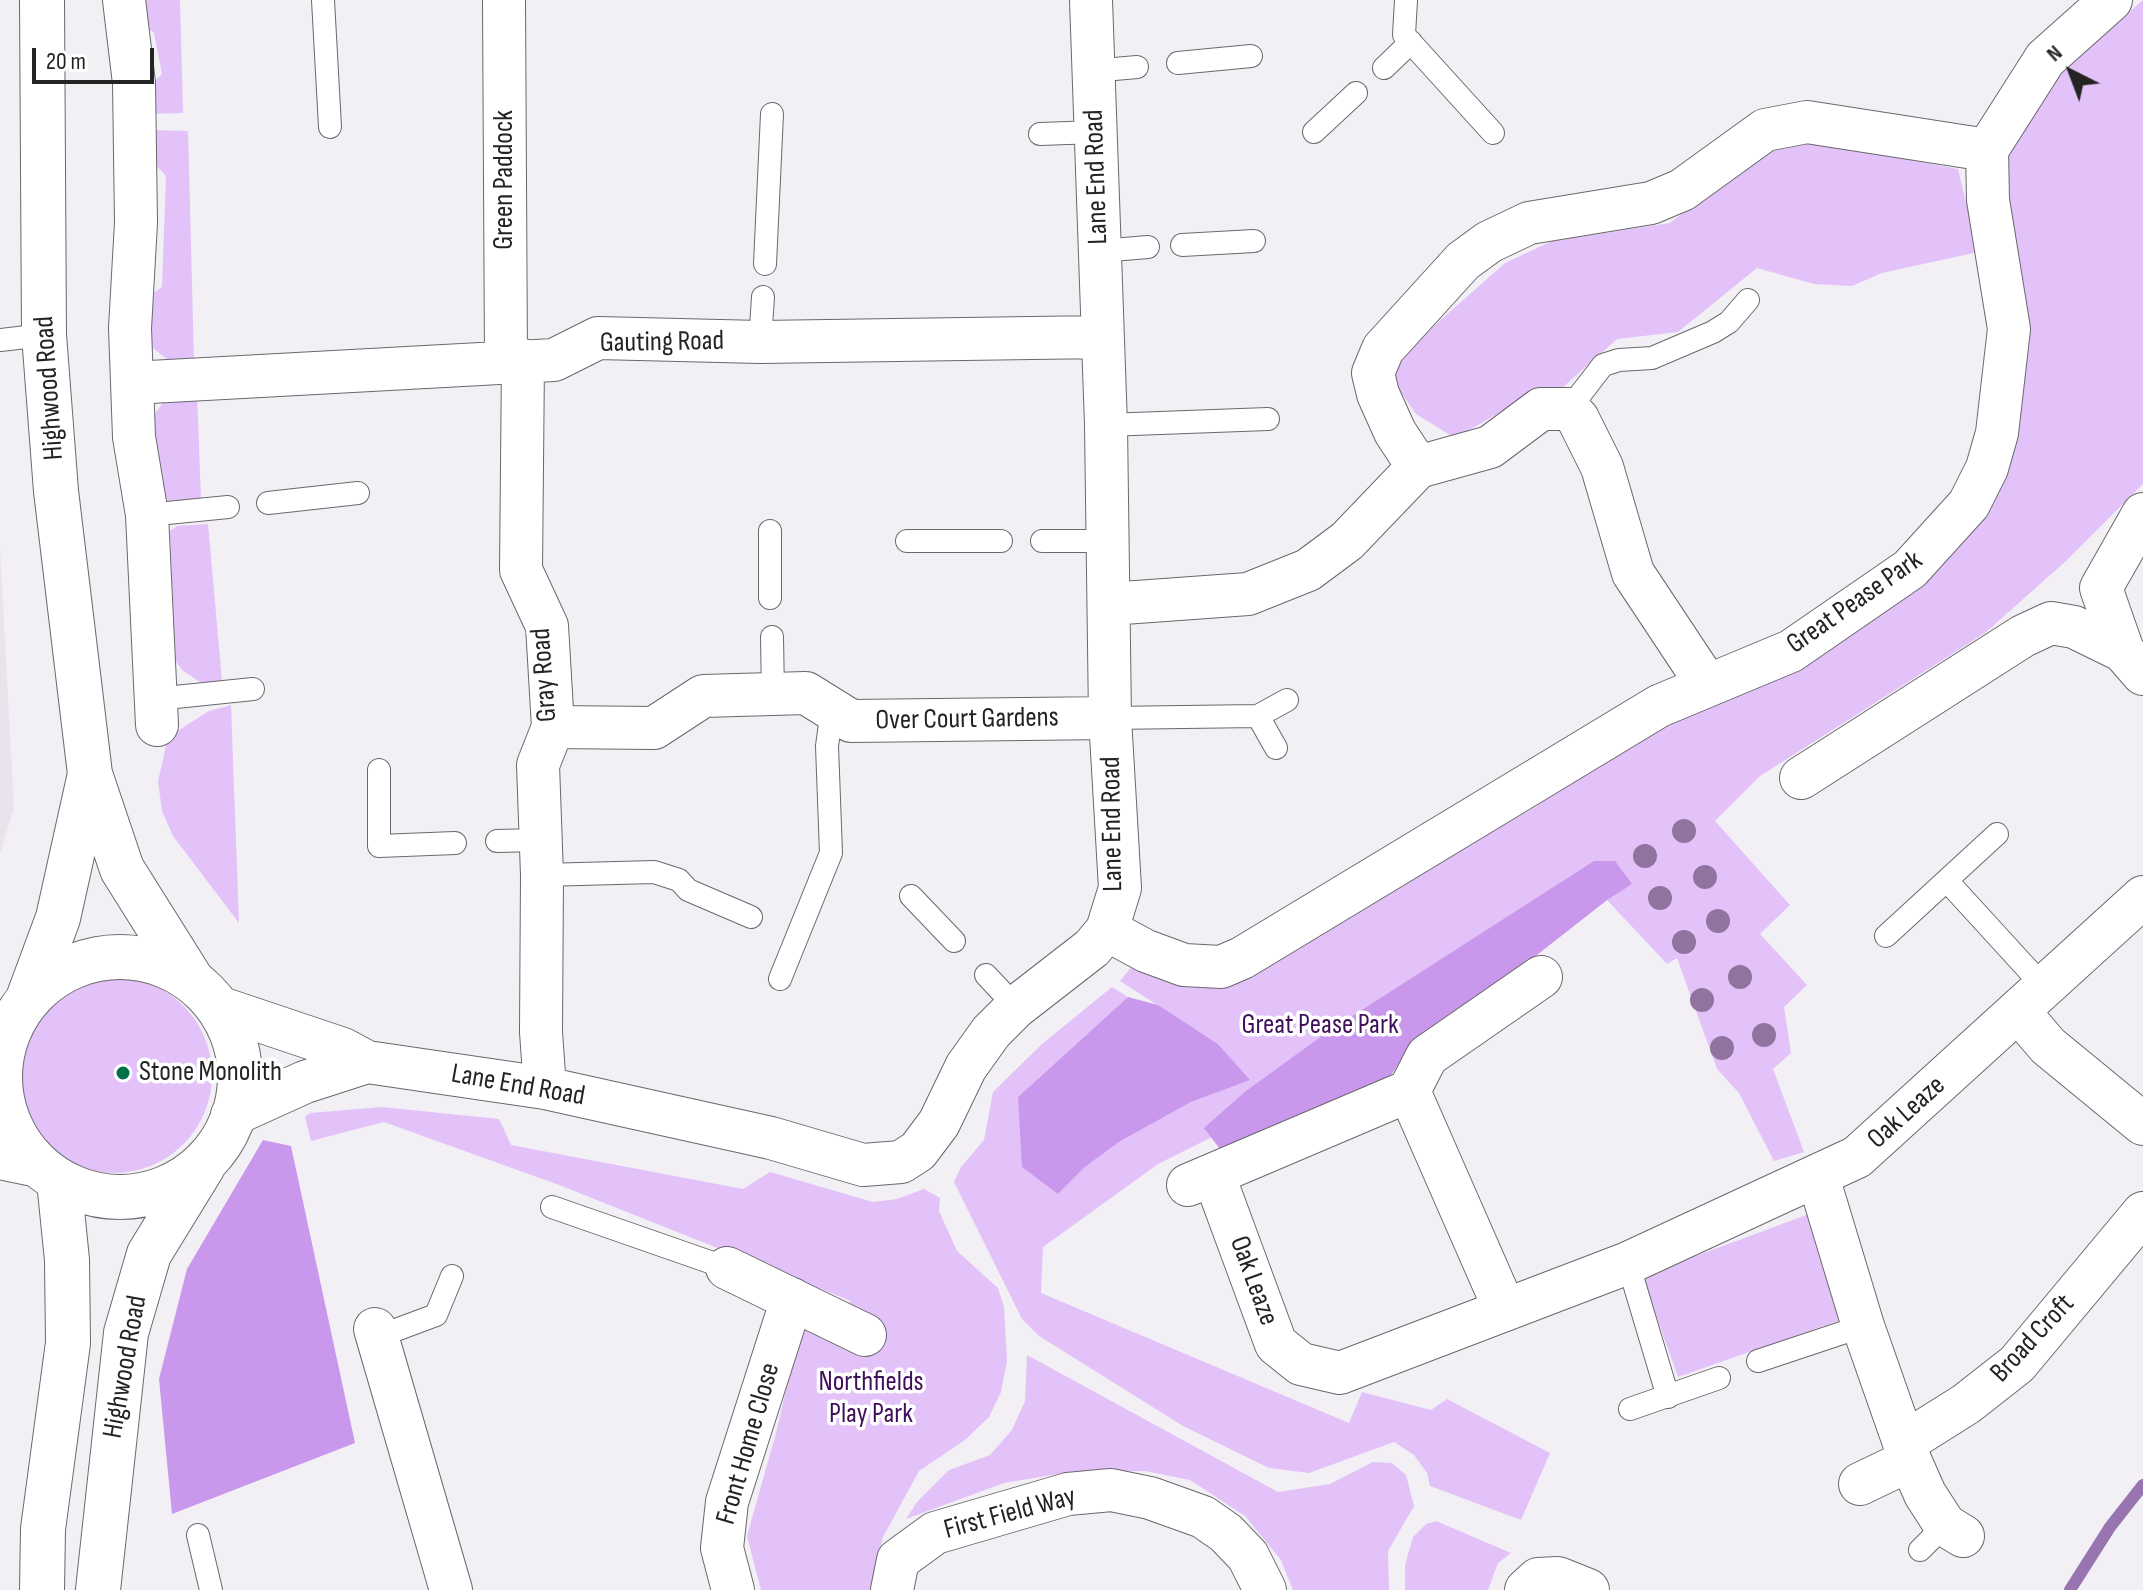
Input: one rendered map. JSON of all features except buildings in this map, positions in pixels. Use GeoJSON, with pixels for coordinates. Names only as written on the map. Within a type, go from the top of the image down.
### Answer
{"type":"FeatureCollection","features":[{"type":"Feature","properties":{"kind":"street","name":"Highwood Road"},"geometry":{"type":"LineString","coordinates":[[42,0],[44,335],[56,491],[90,774],[122,869],[205,993]]}},
{"type":"Feature","properties":{"kind":"street"},"geometry":{"type":"LineString","coordinates":[[124,0],[134,83],[134,437],[147,515],[156,712]]}},
{"type":"Feature","properties":{"kind":"street","name":"Green Paddock"},"geometry":{"type":"LineString","coordinates":[[504,0],[515,360]]}},
{"type":"Feature","properties":{"kind":"street","name":"Lane End Road"},"geometry":{"type":"LineString","coordinates":[[205,993],[367,1062],[545,1088],[758,1135],[863,1165],[901,1162],[918,1151],[939,1123],[966,1067],[991,1032],[1016,1007],[1092,948],[1107,930],[1120,888],[1110,718],[1106,425],[1100,337],[1091,0]]}},
{"type":"Feature","properties":{"kind":"street"},"geometry":{"type":"LineString","coordinates":[[1418,467],[1395,432],[1378,394],[1373,373],[1383,349],[1405,324],[1463,261],[1489,242],[1529,223],[1651,203],[1682,190],[1765,130],[1807,122],[1987,150],[2045,59],[2111,0]]}},
{"type":"Feature","properties":{"kind":"street","name":"Great Pease Park"},"geometry":{"type":"LineString","coordinates":[[1107,930],[1164,959],[1193,966],[1221,967],[1274,940],[1632,721],[1706,683],[1791,651],[1910,569],[1969,504],[1987,468],[1997,433],[2009,329],[1988,200],[1987,150]]}},
{"type":"Feature","properties":{"kind":"street","name":"Gauting Road"},"geometry":{"type":"LineString","coordinates":[[132,383],[554,360],[598,338],[760,342],[1100,337]]}},
{"type":"Feature","properties":{"kind":"street","name":"Gray Road"},"geometry":{"type":"LineString","coordinates":[[515,360],[521,570],[547,626],[553,727],[538,765],[541,1032],[545,1088]]}},
{"type":"Feature","properties":{"kind":"street"},"geometry":{"type":"LineString","coordinates":[[1109,604],[1248,594],[1308,570],[1347,541],[1418,467],[1490,447],[1541,409],[1569,409],[1578,419],[1602,467],[1633,573],[1706,683]]}},
{"type":"Feature","properties":{"kind":"street"},"geometry":{"type":"LineString","coordinates":[[2133,662],[2101,588],[2143,514]]}},
{"type":"Feature","properties":{"kind":"street"},"geometry":{"type":"LineString","coordinates":[[1801,778],[2023,636],[2051,623],[2074,627],[2133,662]]}},
{"type":"Feature","properties":{"kind":"street","name":"Over Court Gardens"},"geometry":{"type":"LineString","coordinates":[[553,727],[654,728],[703,696],[806,693],[851,721],[1110,718]]}},
{"type":"Feature","properties":{"kind":"street","name":"Highwood Road"},"geometry":{"type":"LineString","coordinates":[[28,999],[58,918],[90,774]]}},
{"type":"Feature","properties":{"kind":"street","name":"Oak Leaze"},"geometry":{"type":"LineString","coordinates":[[1409,1091],[1200,1180],[1276,1344],[1301,1364],[1340,1373],[1628,1263],[1818,1177],[1873,1146],[2143,897]]}},
{"type":"Feature","properties":{"kind":"street"},"geometry":{"type":"LineString","coordinates":[[117,956],[145,959],[175,969],[205,993],[237,1047],[241,1080],[228,1132],[206,1161],[183,1180],[145,1195],[117,1197],[91,1194],[32,1168],[15,1136],[1,1096],[3,1040],[28,999],[58,974],[86,961],[117,956]]}},
{"type":"Feature","properties":{"kind":"street"},"geometry":{"type":"LineString","coordinates":[[1505,1310],[1409,1091],[1427,1056],[1541,977]]}},
{"type":"Feature","properties":{"kind":"street"},"geometry":{"type":"LineString","coordinates":[[2031,999],[2048,1046],[2143,1124]]}},
{"type":"Feature","properties":{"kind":"street","name":"Lane End Road"},"geometry":{"type":"LineString","coordinates":[[232,1115],[305,1082],[367,1062]]}},
{"type":"Feature","properties":{"kind":"street","name":"Highwood Road"},"geometry":{"type":"LineString","coordinates":[[98,1590],[126,1333],[149,1254],[206,1161]]}},
{"type":"Feature","properties":{"kind":"street","name":"Highwood Road"},"geometry":{"type":"LineString","coordinates":[[32,1168],[67,1260],[68,1343],[43,1529],[42,1590]]}},
{"type":"Feature","properties":{"kind":"street"},"geometry":{"type":"LineString","coordinates":[[1818,1177],[1863,1326],[1907,1452],[1943,1537]]}},
{"type":"Feature","properties":{"kind":"street","name":"Broad Croft"},"geometry":{"type":"LineString","coordinates":[[1860,1484],[1907,1452],[2017,1364],[2143,1213]]}},
{"type":"Feature","properties":{"kind":"street"},"geometry":{"type":"LineString","coordinates":[[727,1268],[865,1335]]}},
{"type":"Feature","properties":{"kind":"street","name":"Front Home Close"},"geometry":{"type":"LineString","coordinates":[[733,1590],[722,1548],[727,1502],[792,1299]]}},
{"type":"Feature","properties":{"kind":"street"},"geometry":{"type":"LineString","coordinates":[[376,1333],[390,1390],[451,1590]]}},
{"type":"Feature","properties":{"kind":"street","name":"First Field Way"},"geometry":{"type":"LineString","coordinates":[[892,1590],[898,1560],[935,1533],[1068,1494],[1111,1490],[1150,1498],[1203,1517],[1226,1533],[1248,1556],[1265,1590]]}},
{"type":"Feature","properties":{"kind":"street"},"geometry":{"type":"LineString","coordinates":[[1526,1590],[1538,1579],[1558,1578],[1588,1590]]}},
{"type":"Feature","properties":{"kind":"lane"},"geometry":{"type":"LineString","coordinates":[[323,0],[330,127]]}},
{"type":"Feature","properties":{"kind":"lane"},"geometry":{"type":"LineString","coordinates":[[1406,0],[1404,35],[1493,133]]}},
{"type":"Feature","properties":{"kind":"lane"},"geometry":{"type":"LineString","coordinates":[[1384,68],[1411,42]]}},
{"type":"Feature","properties":{"kind":"lane"},"geometry":{"type":"LineString","coordinates":[[1178,63],[1251,56]]}},
{"type":"Feature","properties":{"kind":"lane"},"geometry":{"type":"LineString","coordinates":[[1092,71],[1137,67]]}},
{"type":"Feature","properties":{"kind":"lane"},"geometry":{"type":"LineString","coordinates":[[1314,132],[1356,93]]}},
{"type":"Feature","properties":{"kind":"lane"},"geometry":{"type":"LineString","coordinates":[[765,264],[772,114]]}},
{"type":"Feature","properties":{"kind":"lane"},"geometry":{"type":"LineString","coordinates":[[1040,134],[1096,132]]}},
{"type":"Feature","properties":{"kind":"lane"},"geometry":{"type":"LineString","coordinates":[[1182,245],[1254,241]]}},
{"type":"Feature","properties":{"kind":"lane"},"geometry":{"type":"LineString","coordinates":[[1100,251],[1148,247]]}},
{"type":"Feature","properties":{"kind":"lane"},"geometry":{"type":"LineString","coordinates":[[760,342],[763,297]]}},
{"type":"Feature","properties":{"kind":"lane"},"geometry":{"type":"LineString","coordinates":[[1569,409],[1603,365],[1619,360],[1652,358],[1713,332],[1729,322],[1748,300]]}},
{"type":"Feature","properties":{"kind":"lane"},"geometry":{"type":"LineString","coordinates":[[0,340],[44,335]]}},
{"type":"Feature","properties":{"kind":"lane"},"geometry":{"type":"LineString","coordinates":[[1106,425],[1268,419]]}},
{"type":"Feature","properties":{"kind":"lane"},"geometry":{"type":"LineString","coordinates":[[268,503],[358,493]]}},
{"type":"Feature","properties":{"kind":"lane"},"geometry":{"type":"LineString","coordinates":[[147,515],[228,507]]}},
{"type":"Feature","properties":{"kind":"lane"},"geometry":{"type":"LineString","coordinates":[[770,531],[770,598]]}},
{"type":"Feature","properties":{"kind":"lane"},"geometry":{"type":"LineString","coordinates":[[907,541],[1001,541]]}},
{"type":"Feature","properties":{"kind":"lane"},"geometry":{"type":"LineString","coordinates":[[1042,541],[1108,541]]}},
{"type":"Feature","properties":{"kind":"lane"},"geometry":{"type":"LineString","coordinates":[[772,637],[773,694]]}},
{"type":"Feature","properties":{"kind":"lane"},"geometry":{"type":"LineString","coordinates":[[156,712],[253,689]]}},
{"type":"Feature","properties":{"kind":"lane"},"geometry":{"type":"LineString","coordinates":[[1110,718],[1258,716],[1287,700]]}},
{"type":"Feature","properties":{"kind":"lane"},"geometry":{"type":"LineString","coordinates":[[780,979],[831,853],[827,746],[832,709]]}},
{"type":"Feature","properties":{"kind":"lane"},"geometry":{"type":"LineString","coordinates":[[1258,716],[1276,748]]}},
{"type":"Feature","properties":{"kind":"lane"},"geometry":{"type":"LineString","coordinates":[[379,770],[379,846],[455,843]]}},
{"type":"Feature","properties":{"kind":"lane"},"geometry":{"type":"LineString","coordinates":[[1886,936],[1997,834]]}},
{"type":"Feature","properties":{"kind":"lane"},"geometry":{"type":"LineString","coordinates":[[497,841],[540,857],[654,872],[679,880],[688,890],[751,917]]}},
{"type":"Feature","properties":{"kind":"lane"},"geometry":{"type":"LineString","coordinates":[[1948,882],[2031,999]]}},
{"type":"Feature","properties":{"kind":"lane"},"geometry":{"type":"LineString","coordinates":[[911,896],[954,941]]}},
{"type":"Feature","properties":{"kind":"lane"},"geometry":{"type":"LineString","coordinates":[[986,975],[1016,1007]]}},
{"type":"Feature","properties":{"kind":"lane"},"geometry":{"type":"LineString","coordinates":[[552,1207],[727,1268]]}},
{"type":"Feature","properties":{"kind":"lane"},"geometry":{"type":"LineString","coordinates":[[1628,1263],[1668,1397]]}},
{"type":"Feature","properties":{"kind":"lane"},"geometry":{"type":"LineString","coordinates":[[376,1333],[436,1315],[452,1276]]}},
{"type":"Feature","properties":{"kind":"lane"},"geometry":{"type":"LineString","coordinates":[[1758,1361],[1863,1326]]}},
{"type":"Feature","properties":{"kind":"lane"},"geometry":{"type":"LineString","coordinates":[[1630,1409],[1719,1378]]}},
{"type":"Feature","properties":{"kind":"lane"},"geometry":{"type":"LineString","coordinates":[[198,1535],[211,1590]]}},
{"type":"Feature","properties":{"kind":"shaded area"},"geometry":{"type":"Polygon","coordinates":[[[0,549],[14,807],[0,854],[0,549]]]}},
{"type":"Feature","properties":{"kind":"shaded area"},"geometry":{"type":"Polygon","coordinates":[[[1594,861],[1615,861],[1632,884],[1607,900],[1399,1063],[1381,1090],[1220,1149],[1204,1128],[1246,1091],[1326,1033],[1594,861]]]}},
{"type":"Feature","properties":{"kind":"shaded area"},"geometry":{"type":"Polygon","coordinates":[[[1128,997],[1158,1005],[1218,1044],[1250,1080],[1191,1102],[1119,1142],[1085,1167],[1058,1194],[1022,1167],[1018,1097],[1128,997]]]}},
{"type":"Feature","properties":{"kind":"shaded area"},"geometry":{"type":"Polygon","coordinates":[[[263,1140],[291,1146],[355,1443],[172,1514],[159,1379],[187,1269],[263,1140]]]}},
{"type":"Feature","properties":{"kind":"green space"},"geometry":{"type":"Polygon","coordinates":[[[141,0],[180,0],[183,113],[148,114],[148,88],[162,74],[154,33],[136,20],[141,0]]]}},
{"type":"Feature","properties":{"kind":"green space","name":"Great Pease Park"},"geometry":{"type":"Polygon","coordinates":[[[2143,0],[2143,484],[2066,561],[1985,633],[1760,776],[1715,821],[1790,905],[1760,934],[1807,985],[1784,1007],[1791,1053],[1773,1069],[1804,1152],[1774,1161],[1739,1093],[1717,1069],[1677,958],[1667,964],[1607,900],[1399,1063],[1381,1090],[1212,1137],[1158,1164],[1043,1247],[1041,1293],[1349,1423],[1362,1392],[1431,1410],[1447,1399],[1550,1453],[1521,1520],[1430,1486],[1427,1473],[1414,1455],[1394,1442],[1309,1473],[1269,1468],[1183,1426],[1039,1336],[1022,1319],[954,1182],[961,1167],[984,1140],[993,1092],[1042,1044],[1112,987],[1128,997],[1018,1097],[1059,1193],[1085,1167],[1119,1142],[1191,1102],[1249,1080],[1218,1044],[1120,981],[1136,961],[1185,986],[1219,987],[1537,806],[1545,786],[1976,510],[2003,168],[2010,142],[2057,74],[2143,0]]]}},
{"type":"Feature","properties":{"kind":"green space"},"geometry":{"type":"Polygon","coordinates":[[[150,130],[188,131],[194,361],[168,360],[149,345],[146,298],[162,287],[166,176],[150,159],[150,130]]]}},
{"type":"Feature","properties":{"kind":"green space"},"geometry":{"type":"Polygon","coordinates":[[[1811,141],[1958,169],[1978,252],[1882,273],[1852,286],[1814,284],[1757,268],[1678,332],[1617,339],[1553,396],[1525,398],[1455,438],[1416,414],[1393,381],[1399,357],[1505,263],[1552,241],[1670,223],[1729,177],[1782,144],[1811,141]]]}},
{"type":"Feature","properties":{"kind":"green space"},"geometry":{"type":"Polygon","coordinates":[[[197,395],[201,499],[170,502],[161,496],[151,419],[165,400],[197,395]]]}},
{"type":"Feature","properties":{"kind":"green space"},"geometry":{"type":"Polygon","coordinates":[[[208,524],[222,681],[203,684],[182,670],[175,660],[170,531],[177,526],[208,524]]]}},
{"type":"Feature","properties":{"kind":"green space"},"geometry":{"type":"Polygon","coordinates":[[[231,705],[239,923],[173,836],[162,811],[158,781],[168,737],[209,711],[231,705]]]}},
{"type":"Feature","properties":{"kind":"green space"},"geometry":{"type":"Polygon","coordinates":[[[114,977],[151,985],[183,1006],[204,1038],[212,1075],[204,1112],[183,1144],[151,1165],[114,1173],[77,1165],[45,1144],[24,1112],[16,1075],[24,1038],[45,1006],[77,985],[114,977]]]}},
{"type":"Feature","properties":{"kind":"green space","name":"Northfields Play Park"},"geometry":{"type":"Polygon","coordinates":[[[382,1107],[499,1119],[511,1145],[743,1189],[770,1172],[873,1202],[897,1199],[924,1189],[940,1198],[939,1211],[957,1251],[998,1288],[1004,1307],[1007,1361],[1001,1392],[989,1417],[965,1440],[919,1471],[883,1537],[870,1590],[761,1590],[747,1536],[776,1433],[802,1321],[823,1322],[851,1301],[559,1185],[384,1122],[311,1141],[305,1117],[310,1113],[382,1107]]]}},
{"type":"Feature","properties":{"kind":"green space"},"geometry":{"type":"Polygon","coordinates":[[[1817,1211],[1846,1318],[1678,1377],[1642,1276],[1817,1211]]]}},
{"type":"Feature","properties":{"kind":"green space"},"geometry":{"type":"Polygon","coordinates":[[[1027,1355],[1278,1492],[1330,1484],[1373,1462],[1392,1463],[1406,1475],[1414,1506],[1388,1551],[1389,1590],[1293,1590],[1281,1560],[1245,1516],[1190,1480],[1145,1471],[1070,1472],[1004,1483],[906,1519],[917,1502],[949,1470],[990,1455],[1012,1430],[1025,1401],[1027,1355]]]}},
{"type":"Feature","properties":{"kind":"green space"},"geometry":{"type":"Polygon","coordinates":[[[1436,1521],[1511,1553],[1498,1563],[1488,1590],[1405,1590],[1405,1565],[1413,1537],[1426,1524],[1436,1521]]]}},
{"type":"Feature","properties":{"kind":"waterway"},"geometry":{"type":"LineString","coordinates":[[2070,1590],[2110,1527],[2143,1485]]}},
{"type":"Feature","properties":{"kind":"place","name":"Stone Monolith"},"geometry":{"type":"Point","coordinates":[123,1073]}}]}
